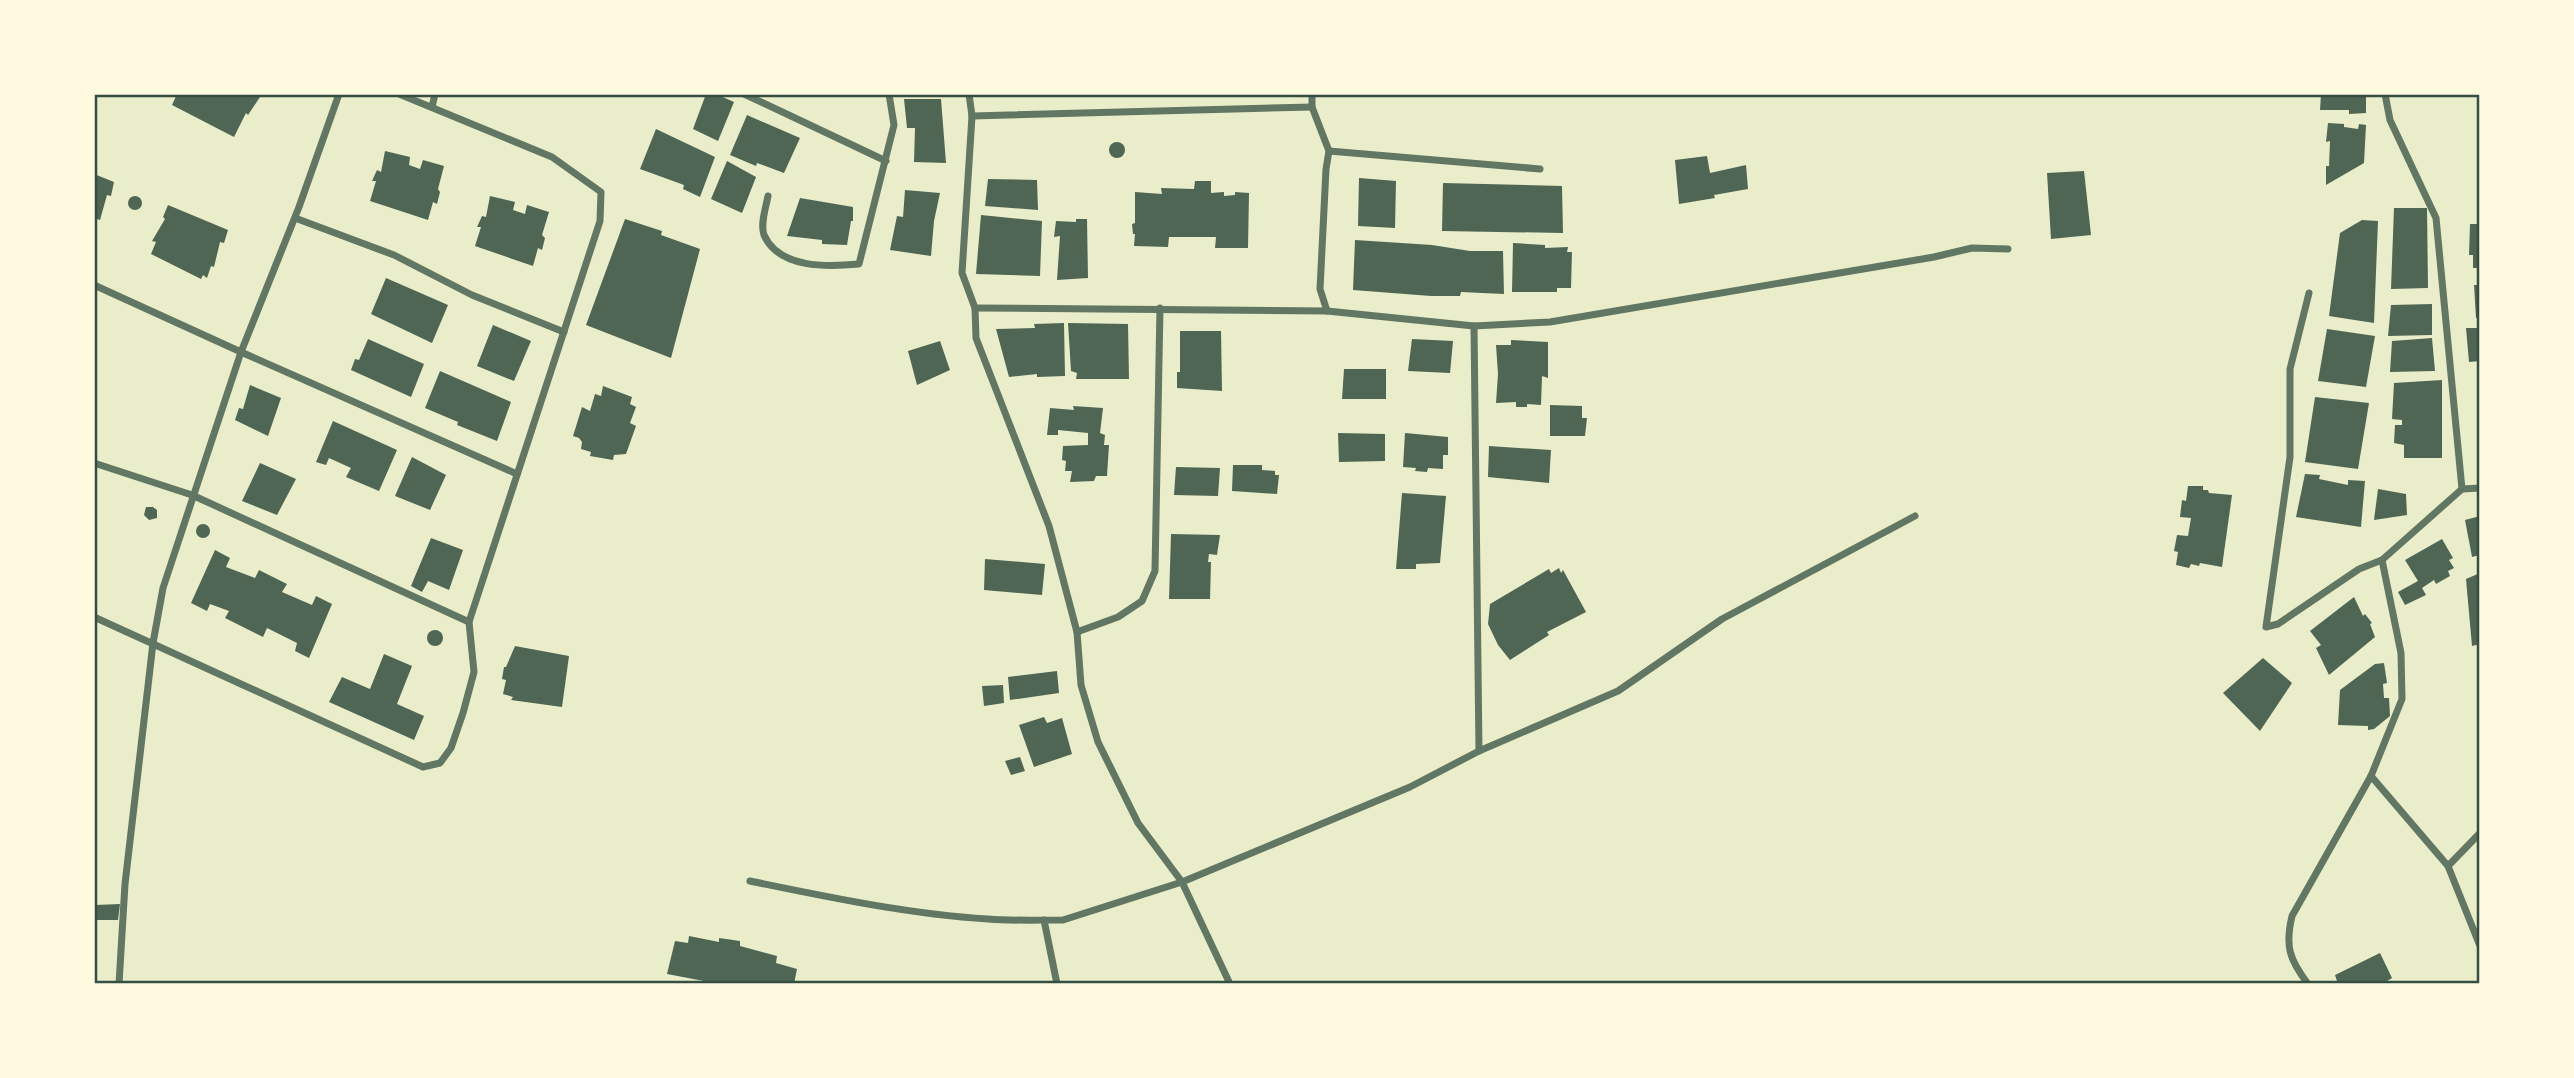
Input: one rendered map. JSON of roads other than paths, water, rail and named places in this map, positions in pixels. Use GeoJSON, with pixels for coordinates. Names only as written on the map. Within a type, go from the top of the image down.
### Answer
{"type":"FeatureCollection","features":[{"type":"Feature","properties":{"kind":"street"},"geometry":{"type":"LineString","coordinates":[[119,984],[125,884],[153,643],[163,588],[241,352],[295,218],[340,94]]}},
{"type":"Feature","properties":{"kind":"street"},"geometry":{"type":"LineString","coordinates":[[94,617],[423,766],[440,763],[451,748],[474,672],[469,622],[600,222],[601,192],[552,157],[399,94]]}},
{"type":"Feature","properties":{"kind":"street"},"geometry":{"type":"LineString","coordinates":[[432,107],[435,94]]}},
{"type":"Feature","properties":{"kind":"street"},"geometry":{"type":"LineString","coordinates":[[744,94],[886,161]]}},
{"type":"Feature","properties":{"kind":"street"},"geometry":{"type":"LineString","coordinates":[[768,197],[764,233],[776,250],[798,262],[838,266],[859,264],[894,125],[889,94]]}},
{"type":"Feature","properties":{"kind":"street"},"geometry":{"type":"LineString","coordinates":[[969,94],[972,116],[962,272],[975,308],[976,338],[1049,526],[1077,632],[1081,685],[1105,760],[1138,823],[1182,882],[1230,984]]}},
{"type":"Feature","properties":{"kind":"street"},"geometry":{"type":"LineString","coordinates":[[1312,94],[1312,107],[1329,151],[1325,169],[1320,289],[1327,311]]}},
{"type":"Feature","properties":{"kind":"street"},"geometry":{"type":"LineString","coordinates":[[2385,94],[2390,120],[2437,218],[2462,489]]}},
{"type":"Feature","properties":{"kind":"street"},"geometry":{"type":"LineString","coordinates":[[972,116],[1312,107]]}},
{"type":"Feature","properties":{"kind":"street"},"geometry":{"type":"LineString","coordinates":[[1329,151],[1540,169]]}},
{"type":"Feature","properties":{"kind":"street"},"geometry":{"type":"LineString","coordinates":[[295,218],[394,255],[472,295],[564,332]]}},
{"type":"Feature","properties":{"kind":"street"},"geometry":{"type":"LineString","coordinates":[[975,308],[1327,311],[1474,326],[1549,322],[1934,257],[1972,248],[2008,249]]}},
{"type":"Feature","properties":{"kind":"street"},"geometry":{"type":"LineString","coordinates":[[94,285],[517,474]]}},
{"type":"Feature","properties":{"kind":"street"},"geometry":{"type":"LineString","coordinates":[[2309,293],[2290,369],[2290,457],[2266,627],[2278,624],[2359,569],[2382,560],[2462,489],[2480,488]]}},
{"type":"Feature","properties":{"kind":"street"},"geometry":{"type":"LineString","coordinates":[[1077,632],[1118,617],[1142,601],[1155,572],[1160,308]]}},
{"type":"Feature","properties":{"kind":"street"},"geometry":{"type":"LineString","coordinates":[[1474,326],[1479,751]]}},
{"type":"Feature","properties":{"kind":"street"},"geometry":{"type":"LineString","coordinates":[[94,463],[192,495],[469,622]]}},
{"type":"Feature","properties":{"kind":"street"},"geometry":{"type":"LineString","coordinates":[[750,881],[914,910],[987,919],[1063,920],[1182,882],[1410,787],[1479,751],[1618,691],[1722,619],[1915,516]]}},
{"type":"Feature","properties":{"kind":"street"},"geometry":{"type":"LineString","coordinates":[[2308,984],[2294,965],[2289,949],[2287,936],[2292,915],[2371,776],[2402,699],[2401,653],[2382,560]]}},
{"type":"Feature","properties":{"kind":"street"},"geometry":{"type":"LineString","coordinates":[[2371,776],[2448,866],[2480,946]]}},
{"type":"Feature","properties":{"kind":"street"},"geometry":{"type":"LineString","coordinates":[[2448,866],[2480,833]]}},
{"type":"Feature","properties":{"kind":"street"},"geometry":{"type":"LineString","coordinates":[[1044,920],[1057,984]]}}]}
